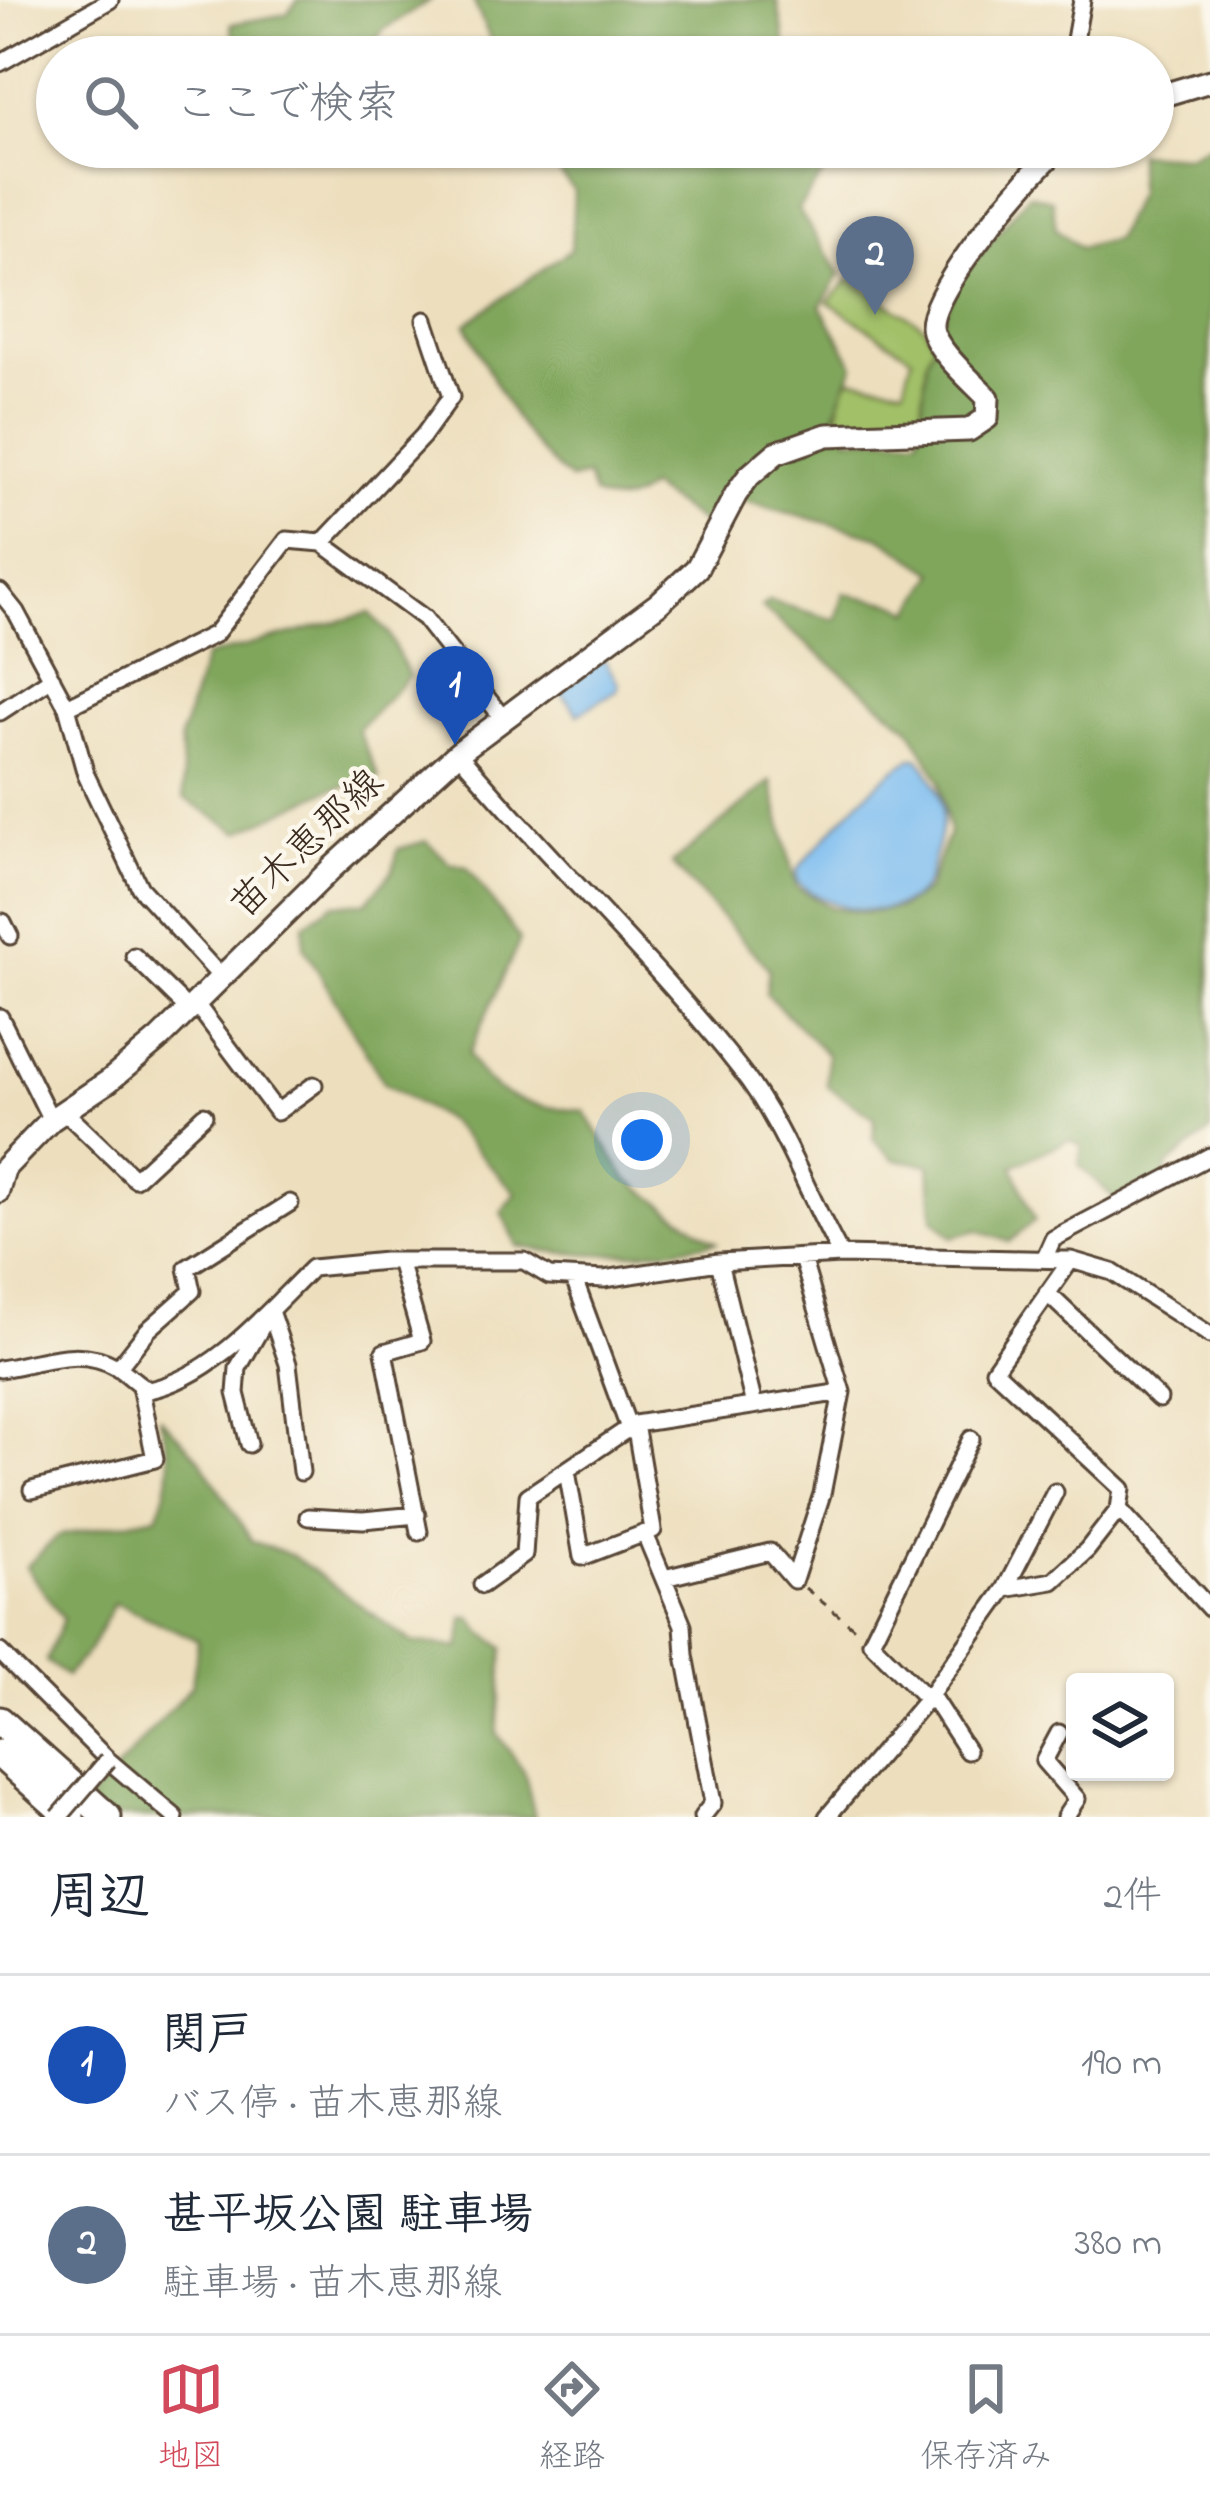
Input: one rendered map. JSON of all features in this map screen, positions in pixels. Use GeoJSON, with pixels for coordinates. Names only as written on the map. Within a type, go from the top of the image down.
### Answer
{"type":"FeatureCollection","features":[{"type":"Feature","properties":{"kind":"highway"},"geometry":{"type":"LineString","coordinates":[[0,1721],[106,1817]]}},
{"type":"Feature","properties":{"kind":"highway"},"geometry":{"type":"LineString","coordinates":[[0,1754],[70,1817]]}},
{"type":"Feature","properties":{"kind":"main road"},"geometry":{"type":"LineString","coordinates":[[1174,92],[1210,81]]}},
{"type":"Feature","properties":{"kind":"main road","name":"苗木恵那線"},"geometry":{"type":"LineString","coordinates":[[4,1169],[57,1116],[109,1081],[193,1007],[458,753],[658,604],[697,568],[736,494],[776,453],[827,435],[969,430],[987,418],[988,398],[936,343],[931,329],[934,315],[944,290],[980,239],[1042,168]]}},
{"type":"Feature","properties":{"kind":"street"},"geometry":{"type":"LineString","coordinates":[[47,36],[110,0]]}},
{"type":"Feature","properties":{"kind":"street"},"geometry":{"type":"LineString","coordinates":[[1076,36],[1082,0]]}},
{"type":"Feature","properties":{"kind":"street"},"geometry":{"type":"LineString","coordinates":[[0,63],[36,42]]}},
{"type":"Feature","properties":{"kind":"street"},"geometry":{"type":"LineString","coordinates":[[322,543],[423,436],[451,397],[425,320]]}},
{"type":"Feature","properties":{"kind":"street"},"geometry":{"type":"LineString","coordinates":[[68,707],[215,634],[287,540],[322,543],[424,618],[502,717]]}},
{"type":"Feature","properties":{"kind":"street"},"geometry":{"type":"LineString","coordinates":[[0,592],[68,707],[86,775],[140,888],[221,977]]}},
{"type":"Feature","properties":{"kind":"street"},"geometry":{"type":"LineString","coordinates":[[0,712],[52,678]]}},
{"type":"Feature","properties":{"kind":"street"},"geometry":{"type":"LineString","coordinates":[[458,753],[743,1072],[797,1162],[812,1203],[841,1255]]}},
{"type":"Feature","properties":{"kind":"street"},"geometry":{"type":"LineString","coordinates":[[134,956],[193,1007],[277,1112],[314,1085]]}},
{"type":"Feature","properties":{"kind":"street"},"geometry":{"type":"LineString","coordinates":[[0,1017],[57,1116],[135,1179],[204,1115]]}},
{"type":"Feature","properties":{"kind":"street"},"geometry":{"type":"LineString","coordinates":[[1043,1259],[1053,1239],[1210,1156]]}},
{"type":"Feature","properties":{"kind":"street"},"geometry":{"type":"LineString","coordinates":[[0,1193],[4,1169]]}},
{"type":"Feature","properties":{"kind":"street"},"geometry":{"type":"LineString","coordinates":[[118,1368],[148,1330],[192,1291],[187,1268],[290,1203]]}},
{"type":"Feature","properties":{"kind":"street"},"geometry":{"type":"LineString","coordinates":[[0,1369],[56,1356],[90,1355],[149,1390],[176,1384],[201,1370],[312,1268],[399,1261],[524,1261],[549,1276],[604,1280],[718,1262],[841,1255],[1071,1260],[1112,1272],[1210,1335]]}},
{"type":"Feature","properties":{"kind":"street"},"geometry":{"type":"LineString","coordinates":[[794,1580],[821,1494],[842,1392],[802,1258]]}},
{"type":"Feature","properties":{"kind":"street"},"geometry":{"type":"LineString","coordinates":[[1006,1589],[1053,1581],[1087,1550],[1119,1509],[1122,1489],[994,1370],[1071,1260]]}},
{"type":"Feature","properties":{"kind":"street"},"geometry":{"type":"LineString","coordinates":[[308,1517],[418,1523],[384,1352],[422,1341],[399,1261]]}},
{"type":"Feature","properties":{"kind":"street"},"geometry":{"type":"LineString","coordinates":[[718,1262],[754,1405]]}},
{"type":"Feature","properties":{"kind":"street"},"geometry":{"type":"LineString","coordinates":[[567,1471],[582,1557],[653,1530],[633,1427],[574,1280]]}},
{"type":"Feature","properties":{"kind":"street"},"geometry":{"type":"LineString","coordinates":[[1047,1293],[1159,1399]]}},
{"type":"Feature","properties":{"kind":"street"},"geometry":{"type":"LineString","coordinates":[[249,1444],[236,1393],[238,1368],[270,1311]]}},
{"type":"Feature","properties":{"kind":"street"},"geometry":{"type":"LineString","coordinates":[[270,1311],[288,1364],[301,1472]]}},
{"type":"Feature","properties":{"kind":"street"},"geometry":{"type":"LineString","coordinates":[[32,1490],[155,1459],[140,1386]]}},
{"type":"Feature","properties":{"kind":"street"},"geometry":{"type":"LineString","coordinates":[[482,1585],[524,1555],[528,1496],[633,1427],[842,1392]]}},
{"type":"Feature","properties":{"kind":"street"},"geometry":{"type":"LineString","coordinates":[[967,1751],[928,1697],[871,1642],[971,1439]]}},
{"type":"Feature","properties":{"kind":"street"},"geometry":{"type":"LineString","coordinates":[[826,1817],[928,1697],[1006,1589],[1055,1492]]}},
{"type":"Feature","properties":{"kind":"street"},"geometry":{"type":"LineString","coordinates":[[1119,1509],[1210,1609]]}},
{"type":"Feature","properties":{"kind":"street"},"geometry":{"type":"LineString","coordinates":[[645,1534],[683,1625],[713,1803],[702,1817]]}},
{"type":"Feature","properties":{"kind":"street"},"geometry":{"type":"LineString","coordinates":[[664,1578],[770,1552],[794,1580]]}},
{"type":"Feature","properties":{"kind":"street"},"geometry":{"type":"LineString","coordinates":[[0,1652],[108,1760],[175,1817]]}},
{"type":"Feature","properties":{"kind":"street"},"geometry":{"type":"LineString","coordinates":[[1059,1733],[1044,1762],[1077,1798],[1065,1817]]}},
{"type":"Feature","properties":{"kind":"street"},"geometry":{"type":"LineString","coordinates":[[59,1817],[108,1760]]}},
{"type":"Feature","properties":{"kind":"path"},"geometry":{"type":"LineString","coordinates":[[794,1580],[871,1642]]}},
{"type":"Feature","properties":{"kind":"green space"},"geometry":{"type":"Polygon","coordinates":[[[298,0],[431,0],[379,36],[233,36],[231,24],[287,14],[298,0]]]}},
{"type":"Feature","properties":{"kind":"green space"},"geometry":{"type":"Polygon","coordinates":[[[473,0],[777,0],[784,36],[489,36],[473,0]]]}},
{"type":"Feature","properties":{"kind":"green space"},"geometry":{"type":"Polygon","coordinates":[[[1210,144],[1210,1132],[1168,1165],[1165,1176],[1116,1200],[1079,1165],[1082,1146],[1069,1140],[1013,1166],[1035,1220],[1009,1242],[977,1230],[952,1237],[933,1219],[930,1165],[894,1159],[873,1139],[875,1118],[827,1086],[827,1054],[766,994],[769,969],[672,864],[771,781],[796,887],[830,907],[866,913],[900,908],[927,890],[949,833],[940,780],[910,728],[761,607],[769,601],[836,620],[844,593],[911,612],[935,573],[880,537],[722,495],[705,525],[649,487],[623,501],[593,495],[587,476],[570,480],[535,446],[498,389],[466,324],[571,249],[574,191],[556,168],[828,168],[798,209],[840,274],[821,306],[854,365],[835,413],[848,438],[919,437],[927,360],[957,283],[1029,194],[1052,200],[1056,229],[1080,248],[1115,239],[1137,193],[1137,168],[1174,168],[1174,155],[1187,156],[1210,144]]]}},
{"type":"Feature","properties":{"kind":"green space"},"geometry":{"type":"Polygon","coordinates":[[[850,279],[924,326],[974,421],[836,427],[844,378],[904,387],[912,357],[828,302],[850,279]]]}},
{"type":"Feature","properties":{"kind":"green space"},"geometry":{"type":"Polygon","coordinates":[[[370,613],[388,633],[409,676],[358,730],[379,778],[329,790],[239,832],[184,798],[180,739],[205,657],[370,613]]]}},
{"type":"Feature","properties":{"kind":"green space"},"geometry":{"type":"Polygon","coordinates":[[[427,841],[451,864],[467,867],[520,940],[469,1053],[477,1069],[488,1082],[516,1098],[584,1111],[627,1179],[716,1242],[617,1254],[517,1246],[502,1212],[516,1193],[449,1122],[384,1083],[304,947],[304,924],[333,904],[367,902],[393,870],[398,849],[427,841]]]}},
{"type":"Feature","properties":{"kind":"green space"},"geometry":{"type":"Polygon","coordinates":[[[159,1416],[200,1459],[252,1541],[293,1556],[411,1642],[460,1648],[464,1618],[472,1618],[504,1648],[497,1734],[524,1771],[535,1817],[74,1817],[192,1685],[198,1640],[114,1603],[90,1649],[66,1676],[46,1661],[63,1619],[26,1567],[58,1536],[157,1516],[169,1466],[159,1416]]]}},
{"type":"Feature","properties":{"kind":"water"},"geometry":{"type":"Polygon","coordinates":[[[603,658],[619,684],[617,690],[578,714],[560,691],[603,658]]]}},
{"type":"Feature","properties":{"kind":"water"},"geometry":{"type":"Polygon","coordinates":[[[912,758],[918,758],[928,771],[942,807],[941,831],[924,887],[911,899],[878,910],[843,906],[797,882],[797,870],[851,810],[912,758]]]}},
{"type":"Feature","properties":{"kind":"place","name":"甚平坂公園 駐車場"},"geometry":{"type":"Point","coordinates":[875,315]}},
{"type":"Feature","properties":{"kind":"place","name":"関戸"},"geometry":{"type":"Point","coordinates":[455,745]}}]}
